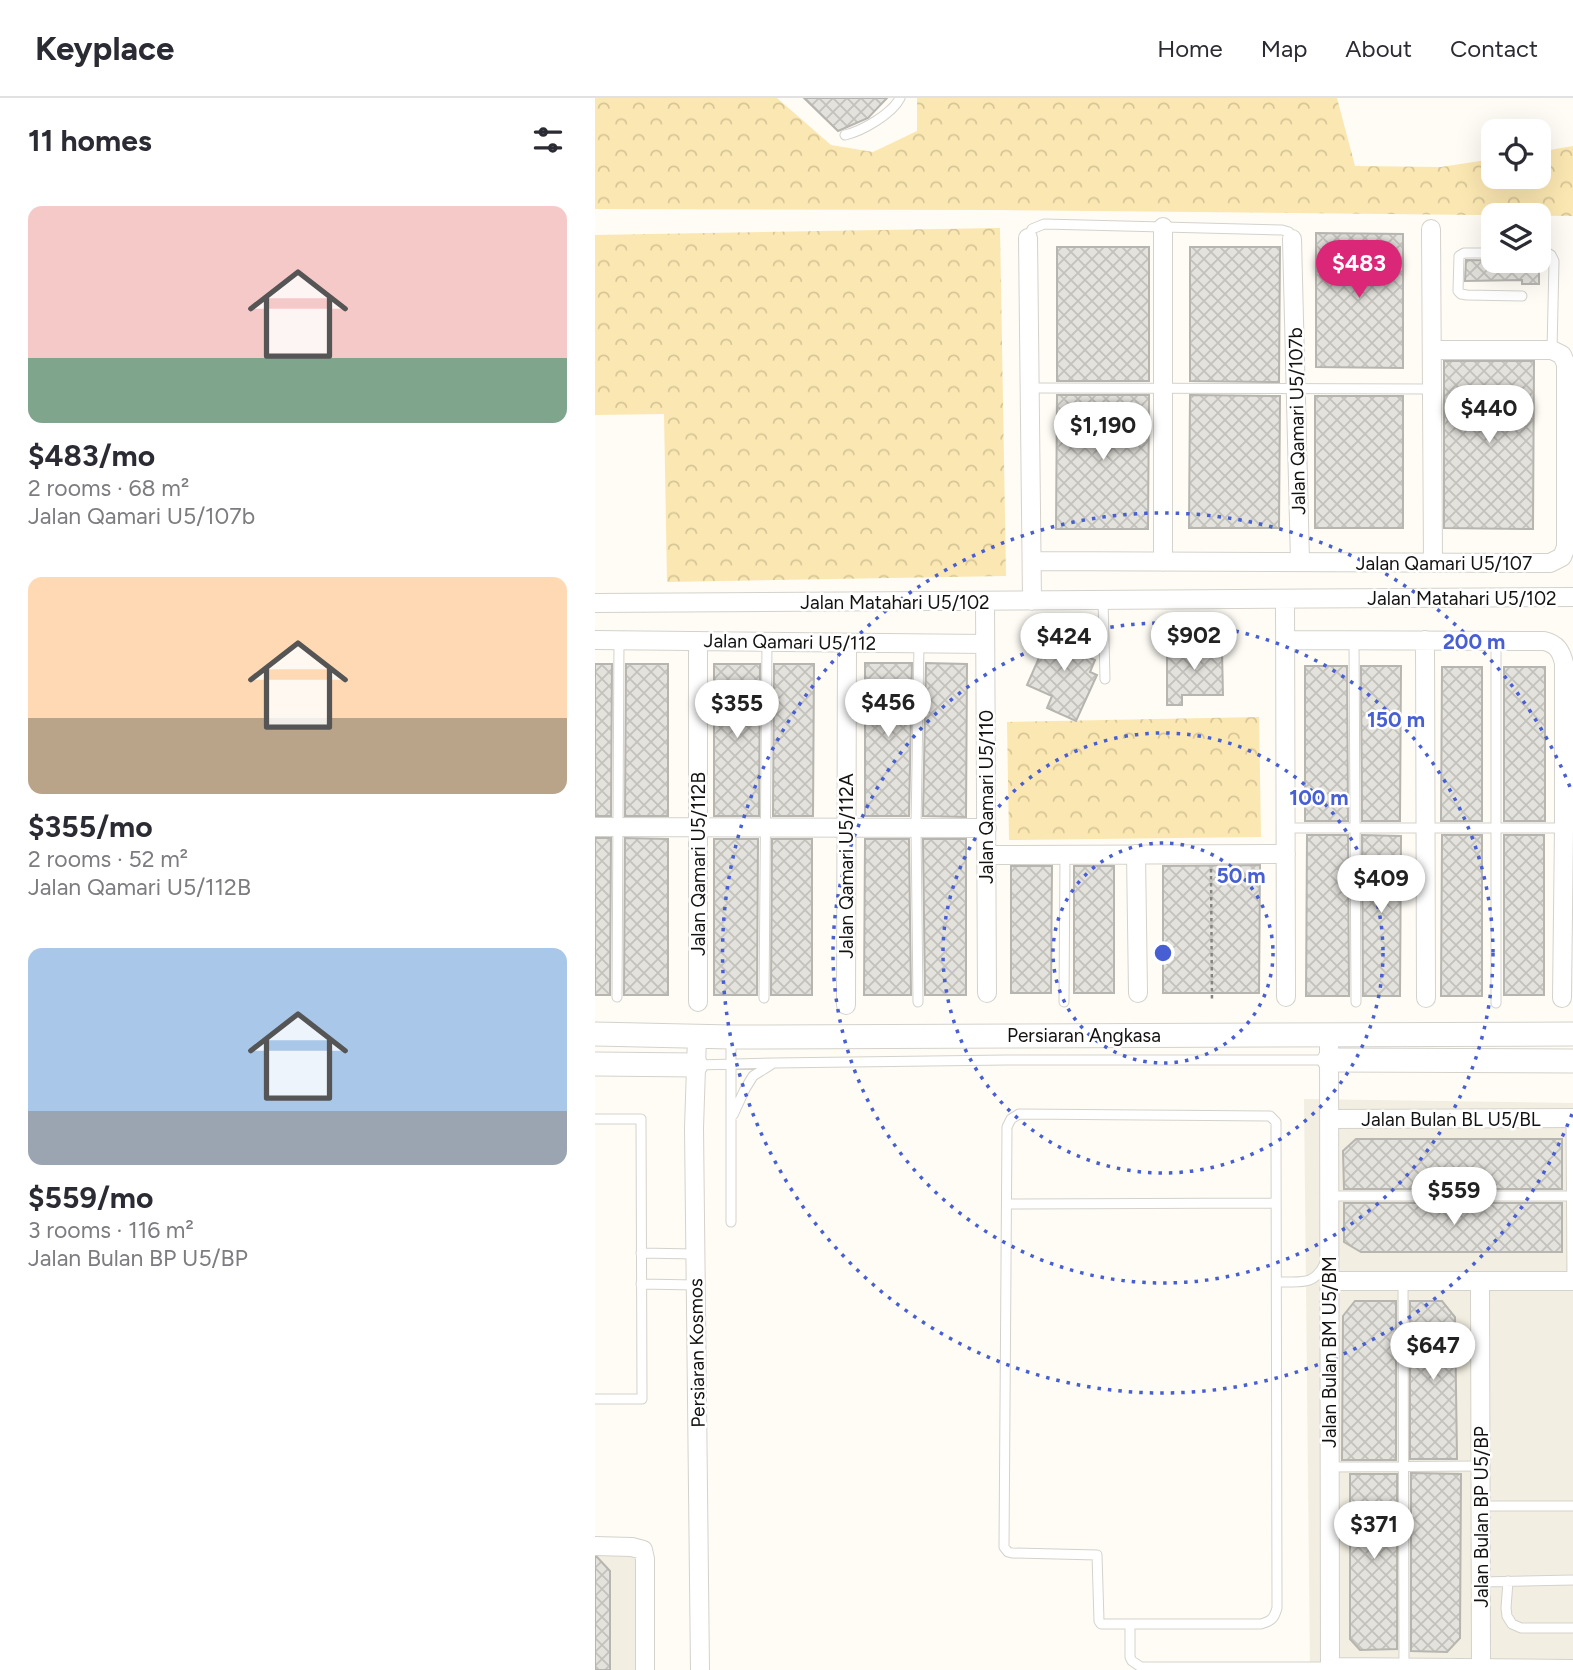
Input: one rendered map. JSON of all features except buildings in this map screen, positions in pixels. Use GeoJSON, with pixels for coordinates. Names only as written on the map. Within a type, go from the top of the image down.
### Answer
{"type":"FeatureCollection","features":[{"type":"Feature","properties":{"kind":"street"},"geometry":{"type":"LineString","coordinates":[[1163,227],[1163,562]]}},
{"type":"Feature","properties":{"kind":"street"},"geometry":{"type":"LineString","coordinates":[[1431,229],[1433,563]]}},
{"type":"Feature","properties":{"kind":"street"},"geometry":{"type":"LineString","coordinates":[[1028,237],[1032,601]]}},
{"type":"Feature","properties":{"kind":"street","name":"Jalan Qamari U5/107b"},"geometry":{"type":"LineString","coordinates":[[1292,239],[1300,562]]}},
{"type":"Feature","properties":{"kind":"street"},"geometry":{"type":"LineString","coordinates":[[1432,350],[1552,351]]}},
{"type":"Feature","properties":{"kind":"street","name":"Jalan Qamari U5/107"},"geometry":{"type":"LineString","coordinates":[[1033,561],[1550,563],[1562,557],[1566,547],[1566,364],[1562,355],[1552,351]]}},
{"type":"Feature","properties":{"kind":"street","name":"Jalan Matahari U5/102"},"geometry":{"type":"LineString","coordinates":[[595,603],[1573,597]]}},
{"type":"Feature","properties":{"kind":"street"},"geometry":{"type":"LineString","coordinates":[[1285,599],[1286,997]]}},
{"type":"Feature","properties":{"kind":"street","name":"Jalan Qamari U5/110"},"geometry":{"type":"LineString","coordinates":[[985,601],[987,993]]}},
{"type":"Feature","properties":{"kind":"street","name":"Jalan Qamari U5/112"},"geometry":{"type":"LineString","coordinates":[[595,640],[985,644]]}},
{"type":"Feature","properties":{"kind":"street"},"geometry":{"type":"LineString","coordinates":[[1285,640],[1544,641],[1558,648],[1564,663],[1562,998]]}},
{"type":"Feature","properties":{"kind":"street"},"geometry":{"type":"LineString","coordinates":[[1426,640],[1426,998]]}},
{"type":"Feature","properties":{"kind":"street","name":"Jalan Qamari U5/112B"},"geometry":{"type":"LineString","coordinates":[[698,641],[698,1002]]}},
{"type":"Feature","properties":{"kind":"street","name":"Jalan Qamari U5/112A"},"geometry":{"type":"LineString","coordinates":[[846,1005],[847,643]]}},
{"type":"Feature","properties":{"kind":"street"},"geometry":{"type":"LineString","coordinates":[[595,827],[987,828]]}},
{"type":"Feature","properties":{"kind":"street"},"geometry":{"type":"LineString","coordinates":[[987,855],[1286,853]]}},
{"type":"Feature","properties":{"kind":"street"},"geometry":{"type":"LineString","coordinates":[[1136,854],[1138,992]]}},
{"type":"Feature","properties":{"kind":"street","name":"Persiaran Angkasa"},"geometry":{"type":"LineString","coordinates":[[595,1034],[731,1037],[1573,1034]]}},
{"type":"Feature","properties":{"kind":"street"},"geometry":{"type":"LineString","coordinates":[[636,1034],[696,1065]]}},
{"type":"Feature","properties":{"kind":"street","name":"Jalan Bulan BM U5/BM"},"geometry":{"type":"LineString","coordinates":[[1329,1034],[1330,1669]]}},
{"type":"Feature","properties":{"kind":"street","name":"Persiaran Kosmos"},"geometry":{"type":"LineString","coordinates":[[697,1037],[694,1128],[700,1670]]}},
{"type":"Feature","properties":{"kind":"street","name":"Persiaran Angkasa"},"geometry":{"type":"LineString","coordinates":[[1329,1060],[1573,1061]]}},
{"type":"Feature","properties":{"kind":"street"},"geometry":{"type":"LineString","coordinates":[[595,1064],[696,1065]]}},
{"type":"Feature","properties":{"kind":"street","name":"Jalan Bulan BL U5/BL"},"geometry":{"type":"LineString","coordinates":[[1329,1119],[1572,1118]]}},
{"type":"Feature","properties":{"kind":"street"},"geometry":{"type":"LineString","coordinates":[[1329,1281],[1572,1281]]}},
{"type":"Feature","properties":{"kind":"street","name":"Jalan Bulan BP U5/BP"},"geometry":{"type":"LineString","coordinates":[[1480,1281],[1481,1668]]}},
{"type":"Feature","properties":{"kind":"street"},"geometry":{"type":"LineString","coordinates":[[595,1546],[643,1550],[645,1670]]}},
{"type":"Feature","properties":{"kind":"street"},"geometry":{"type":"LineString","coordinates":[[1330,1669],[1573,1669]]}},
{"type":"Feature","properties":{"kind":"lane"},"geometry":{"type":"LineString","coordinates":[[845,135],[892,110],[900,98]]}},
{"type":"Feature","properties":{"kind":"lane"},"geometry":{"type":"LineString","coordinates":[[1028,237],[1032,229],[1044,224],[1282,230],[1289,232],[1292,239]]}},
{"type":"Feature","properties":{"kind":"lane"},"geometry":{"type":"LineString","coordinates":[[1481,253],[1464,253],[1459,256],[1458,291],[1467,295],[1522,296]]}},
{"type":"Feature","properties":{"kind":"lane"},"geometry":{"type":"LineString","coordinates":[[1551,254],[1554,261],[1552,351]]}},
{"type":"Feature","properties":{"kind":"lane"},"geometry":{"type":"LineString","coordinates":[[1030,388],[1432,389]]}},
{"type":"Feature","properties":{"kind":"lane"},"geometry":{"type":"LineString","coordinates":[[1103,600],[1105,679]]}},
{"type":"Feature","properties":{"kind":"lane"},"geometry":{"type":"LineString","coordinates":[[617,997],[619,640]]}},
{"type":"Feature","properties":{"kind":"lane"},"geometry":{"type":"LineString","coordinates":[[1354,640],[1356,1002]]}},
{"type":"Feature","properties":{"kind":"lane"},"geometry":{"type":"LineString","coordinates":[[1496,640],[1496,1003]]}},
{"type":"Feature","properties":{"kind":"lane"},"geometry":{"type":"LineString","coordinates":[[764,998],[767,642]]}},
{"type":"Feature","properties":{"kind":"lane"},"geometry":{"type":"LineString","coordinates":[[918,1003],[916,827],[919,643]]}},
{"type":"Feature","properties":{"kind":"lane"},"geometry":{"type":"LineString","coordinates":[[1286,828],[1565,828]]}},
{"type":"Feature","properties":{"kind":"lane"},"geometry":{"type":"LineString","coordinates":[[1064,1003],[1065,854]]}},
{"type":"Feature","properties":{"kind":"lane"},"geometry":{"type":"LineString","coordinates":[[731,1037],[731,1222]]}},
{"type":"Feature","properties":{"kind":"lane","name":"Persiaran Angkasa"},"geometry":{"type":"LineString","coordinates":[[696,1065],[1329,1060]]}},
{"type":"Feature","properties":{"kind":"lane"},"geometry":{"type":"LineString","coordinates":[[731,1119],[753,1076],[773,1063]]}},
{"type":"Feature","properties":{"kind":"lane"},"geometry":{"type":"LineString","coordinates":[[1019,1114],[1270,1116],[1276,1122],[1276,1614],[1270,1621],[1261,1624],[1101,1624],[1097,1555],[1018,1553],[1008,1552],[1004,1547],[1007,1204],[1007,1127],[1011,1119],[1019,1114]]}},
{"type":"Feature","properties":{"kind":"lane"},"geometry":{"type":"LineString","coordinates":[[1572,1118],[1572,1281]]}},
{"type":"Feature","properties":{"kind":"lane"},"geometry":{"type":"LineString","coordinates":[[595,1119],[641,1119],[642,1399],[595,1399]]}},
{"type":"Feature","properties":{"kind":"lane"},"geometry":{"type":"LineString","coordinates":[[1329,1196],[1572,1196]]}},
{"type":"Feature","properties":{"kind":"lane"},"geometry":{"type":"LineString","coordinates":[[1007,1204],[1276,1203]]}},
{"type":"Feature","properties":{"kind":"lane"},"geometry":{"type":"LineString","coordinates":[[1276,1282],[1308,1281],[1315,1278],[1325,1264],[1329,1241]]}},
{"type":"Feature","properties":{"kind":"lane"},"geometry":{"type":"LineString","coordinates":[[641,1253],[695,1254]]}},
{"type":"Feature","properties":{"kind":"lane"},"geometry":{"type":"LineString","coordinates":[[1403,1281],[1404,1668]]}},
{"type":"Feature","properties":{"kind":"lane"},"geometry":{"type":"LineString","coordinates":[[641,1284],[696,1285]]}},
{"type":"Feature","properties":{"kind":"lane"},"geometry":{"type":"LineString","coordinates":[[1330,1467],[1481,1466]]}},
{"type":"Feature","properties":{"kind":"lane"},"geometry":{"type":"LineString","coordinates":[[1481,1506],[1573,1506]]}},
{"type":"Feature","properties":{"kind":"lane"},"geometry":{"type":"LineString","coordinates":[[1481,1582],[1573,1580]]}},
{"type":"Feature","properties":{"kind":"lane"},"geometry":{"type":"LineString","coordinates":[[1508,1581],[1506,1608],[1512,1624],[1521,1628],[1573,1628]]}},
{"type":"Feature","properties":{"kind":"lane"},"geometry":{"type":"LineString","coordinates":[[1130,1624],[1130,1657],[1142,1667],[1330,1669]]}},
{"type":"Feature","properties":{"kind":"path"},"geometry":{"type":"LineString","coordinates":[[1211,854],[1212,1002]]}},
{"type":"Feature","properties":{"kind":"shaded area"},"geometry":{"type":"Polygon","coordinates":[[[1304,1099],[1573,1103],[1573,1670],[1310,1670],[1304,1099]]]}},
{"type":"Feature","properties":{"kind":"shaded area"},"geometry":{"type":"Polygon","coordinates":[[[595,1552],[638,1553],[638,1670],[595,1670],[595,1552]]]}},
{"type":"Feature","properties":{"kind":"green space"},"geometry":{"type":"Polygon","coordinates":[[[595,98],[777,98],[831,145],[873,152],[917,131],[917,98],[1337,98],[1355,166],[1441,167],[1481,161],[1481,189],[1551,189],[1551,150],[1573,146],[1573,216],[1551,216],[1551,203],[1481,203],[1481,215],[595,209],[595,98]]]}},
{"type":"Feature","properties":{"kind":"green space"},"geometry":{"type":"Polygon","coordinates":[[[1000,228],[1006,576],[667,582],[664,414],[595,415],[595,235],[1000,228]]]}},
{"type":"Feature","properties":{"kind":"green space"},"geometry":{"type":"Polygon","coordinates":[[[1259,717],[1261,837],[1009,840],[1007,722],[1259,717]]]}}]}
